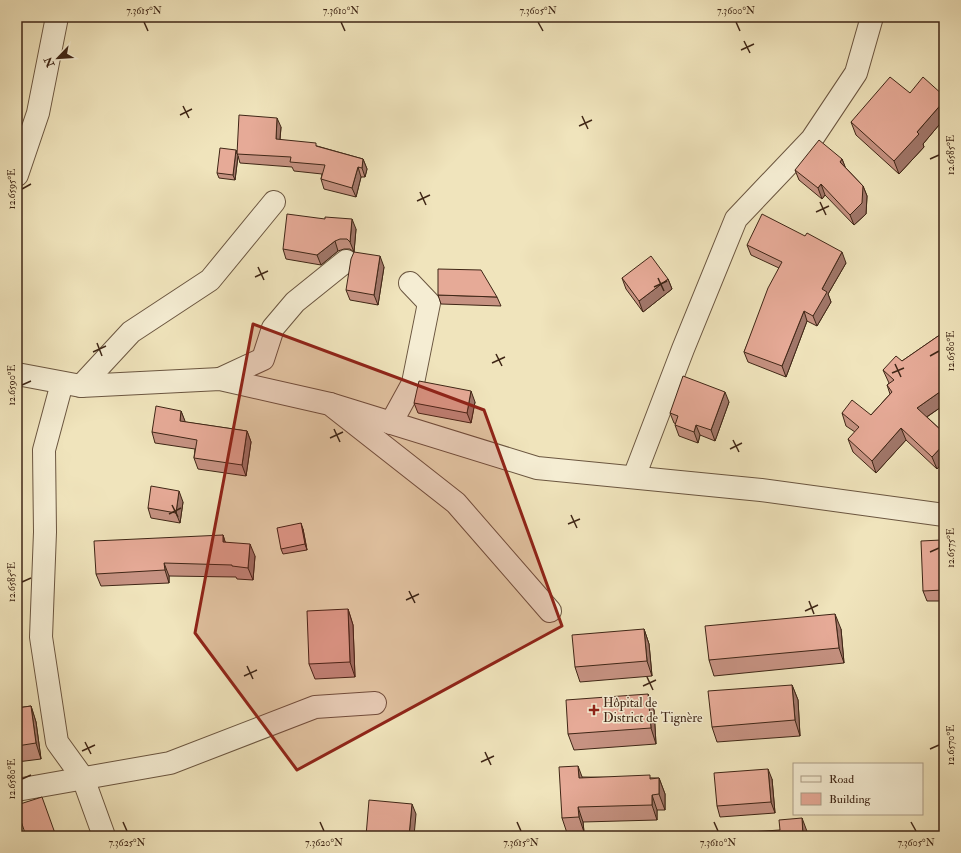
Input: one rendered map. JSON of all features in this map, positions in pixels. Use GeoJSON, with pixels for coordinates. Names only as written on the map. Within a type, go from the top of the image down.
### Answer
{"type":"FeatureCollection","features":[{"type":"Feature","properties":{"kind":"street"},"geometry":{"type":"LineString","coordinates":[[17,175],[38,113],[57,17]]}},
{"type":"Feature","properties":{"kind":"street"},"geometry":{"type":"LineString","coordinates":[[634,477],[683,349],[736,219],[812,139],[856,73],[872,17]]}},
{"type":"Feature","properties":{"kind":"street"},"geometry":{"type":"LineString","coordinates":[[104,836],[83,778],[57,742],[41,637],[45,532],[44,450],[71,385],[132,332],[210,280],[274,202]]}},
{"type":"Feature","properties":{"kind":"street"},"geometry":{"type":"LineString","coordinates":[[220,379],[263,359],[272,328],[295,302],[346,261]]}},
{"type":"Feature","properties":{"kind":"street"},"geometry":{"type":"LineString","coordinates":[[391,423],[413,383],[429,303],[410,283]]}},
{"type":"Feature","properties":{"kind":"street"},"geometry":{"type":"LineString","coordinates":[[17,374],[71,385],[220,379],[330,404],[537,468],[761,490],[944,515]]}},
{"type":"Feature","properties":{"kind":"street"},"geometry":{"type":"LineString","coordinates":[[330,404],[456,503],[550,611]]}},
{"type":"Feature","properties":{"kind":"street"},"geometry":{"type":"LineString","coordinates":[[17,790],[170,763],[315,707],[375,703]]}},
{"type":"Feature","properties":{"kind":"highlighted area"},"geometry":{"type":"Polygon","coordinates":[[[253,324],[484,410],[562,626],[297,770],[195,633],[253,324]]]}},
{"type":"Feature","properties":{"kind":"building"},"geometry":{"type":"Polygon","coordinates":[[[890,77],[910,93],[923,77],[944,96],[944,101],[917,132],[919,134],[894,161],[851,122],[890,77]]]}},
{"type":"Feature","properties":{"kind":"building"},"geometry":{"type":"Polygon","coordinates":[[[239,115],[277,118],[276,139],[316,143],[316,146],[363,159],[362,168],[358,167],[352,188],[321,179],[325,165],[290,162],[291,157],[237,154],[239,115]]]}},
{"type":"Feature","properties":{"kind":"building"},"geometry":{"type":"Polygon","coordinates":[[[819,140],[842,159],[840,162],[863,186],[862,203],[850,215],[821,184],[818,188],[795,170],[819,140]]]}},
{"type":"Feature","properties":{"kind":"building"},"geometry":{"type":"Polygon","coordinates":[[[220,148],[236,150],[233,175],[217,173],[220,148]]]}},
{"type":"Feature","properties":{"kind":"building"},"geometry":{"type":"Polygon","coordinates":[[[287,214],[325,219],[325,217],[352,219],[350,242],[347,239],[340,239],[335,241],[317,255],[283,249],[287,214]]]}},
{"type":"Feature","properties":{"kind":"building"},"geometry":{"type":"Polygon","coordinates":[[[762,214],[805,236],[807,233],[842,252],[822,289],[827,292],[813,316],[804,311],[782,366],[744,352],[768,288],[782,262],[747,245],[762,214]]]}},
{"type":"Feature","properties":{"kind":"building"},"geometry":{"type":"Polygon","coordinates":[[[354,252],[380,256],[374,295],[346,290],[351,259],[354,252]]]}},
{"type":"Feature","properties":{"kind":"building"},"geometry":{"type":"Polygon","coordinates":[[[651,256],[668,279],[639,301],[622,278],[651,256]]]}},
{"type":"Feature","properties":{"kind":"building"},"geometry":{"type":"Polygon","coordinates":[[[438,269],[481,270],[497,297],[438,295],[438,269]]]}},
{"type":"Feature","properties":{"kind":"building"},"geometry":{"type":"Polygon","coordinates":[[[944,332],[944,389],[917,408],[944,433],[944,444],[932,457],[901,428],[872,461],[848,439],[859,427],[842,413],[852,400],[871,415],[892,392],[887,385],[894,380],[883,370],[896,356],[902,361],[944,332]]]}},
{"type":"Feature","properties":{"kind":"building"},"geometry":{"type":"Polygon","coordinates":[[[683,376],[725,392],[711,430],[696,425],[694,432],[675,425],[678,416],[670,413],[683,376]]]}},
{"type":"Feature","properties":{"kind":"building"},"geometry":{"type":"Polygon","coordinates":[[[419,381],[471,391],[467,413],[414,403],[419,381]]]}},
{"type":"Feature","properties":{"kind":"building"},"geometry":{"type":"Polygon","coordinates":[[[156,406],[181,411],[180,421],[247,431],[242,465],[194,458],[197,440],[152,432],[156,406]]]}},
{"type":"Feature","properties":{"kind":"building"},"geometry":{"type":"Polygon","coordinates":[[[151,486],[179,491],[176,513],[148,508],[151,486]]]}},
{"type":"Feature","properties":{"kind":"building"},"geometry":{"type":"Polygon","coordinates":[[[301,523],[305,544],[281,549],[277,528],[301,523]]]}},
{"type":"Feature","properties":{"kind":"building"},"geometry":{"type":"Polygon","coordinates":[[[223,535],[223,542],[250,544],[248,568],[232,565],[164,563],[165,570],[96,574],[94,541],[223,535]]]}},
{"type":"Feature","properties":{"kind":"building"},"geometry":{"type":"Polygon","coordinates":[[[941,540],[943,590],[923,591],[921,541],[941,540]]]}},
{"type":"Feature","properties":{"kind":"building"},"geometry":{"type":"Polygon","coordinates":[[[348,609],[350,662],[309,664],[307,611],[348,609]]]}},
{"type":"Feature","properties":{"kind":"building"},"geometry":{"type":"Polygon","coordinates":[[[835,614],[839,648],[709,660],[705,626],[835,614]]]}},
{"type":"Feature","properties":{"kind":"building"},"geometry":{"type":"Polygon","coordinates":[[[644,629],[647,661],[575,667],[572,635],[644,629]]]}},
{"type":"Feature","properties":{"kind":"building"},"geometry":{"type":"Polygon","coordinates":[[[792,685],[795,720],[712,727],[708,691],[792,685]]]}},
{"type":"Feature","properties":{"kind":"building"},"geometry":{"type":"Polygon","coordinates":[[[648,694],[651,728],[568,734],[566,700],[648,694]]]}},
{"type":"Feature","properties":{"kind":"building"},"geometry":{"type":"Polygon","coordinates":[[[31,706],[36,743],[17,746],[17,708],[31,706]]]}},
{"type":"Feature","properties":{"kind":"building"},"geometry":{"type":"Polygon","coordinates":[[[578,766],[579,778],[650,775],[650,779],[659,778],[659,794],[652,795],[652,805],[578,807],[579,817],[562,818],[559,767],[578,766]]]}},
{"type":"Feature","properties":{"kind":"building"},"geometry":{"type":"Polygon","coordinates":[[[768,769],[771,802],[717,806],[714,773],[768,769]]]}},
{"type":"Feature","properties":{"kind":"building"},"geometry":{"type":"Polygon","coordinates":[[[42,797],[56,836],[26,836],[17,805],[42,797]]]}},
{"type":"Feature","properties":{"kind":"building"},"geometry":{"type":"Polygon","coordinates":[[[369,800],[412,804],[409,836],[366,836],[369,800]]]}},
{"type":"Feature","properties":{"kind":"building"},"geometry":{"type":"Polygon","coordinates":[[[802,818],[803,836],[720,836],[720,834],[780,830],[779,820],[802,818]]]}},
{"type":"Feature","properties":{"kind":"place","name":"Hôpital de District de Tignère"},"geometry":{"type":"Point","coordinates":[594,710]}}]}
